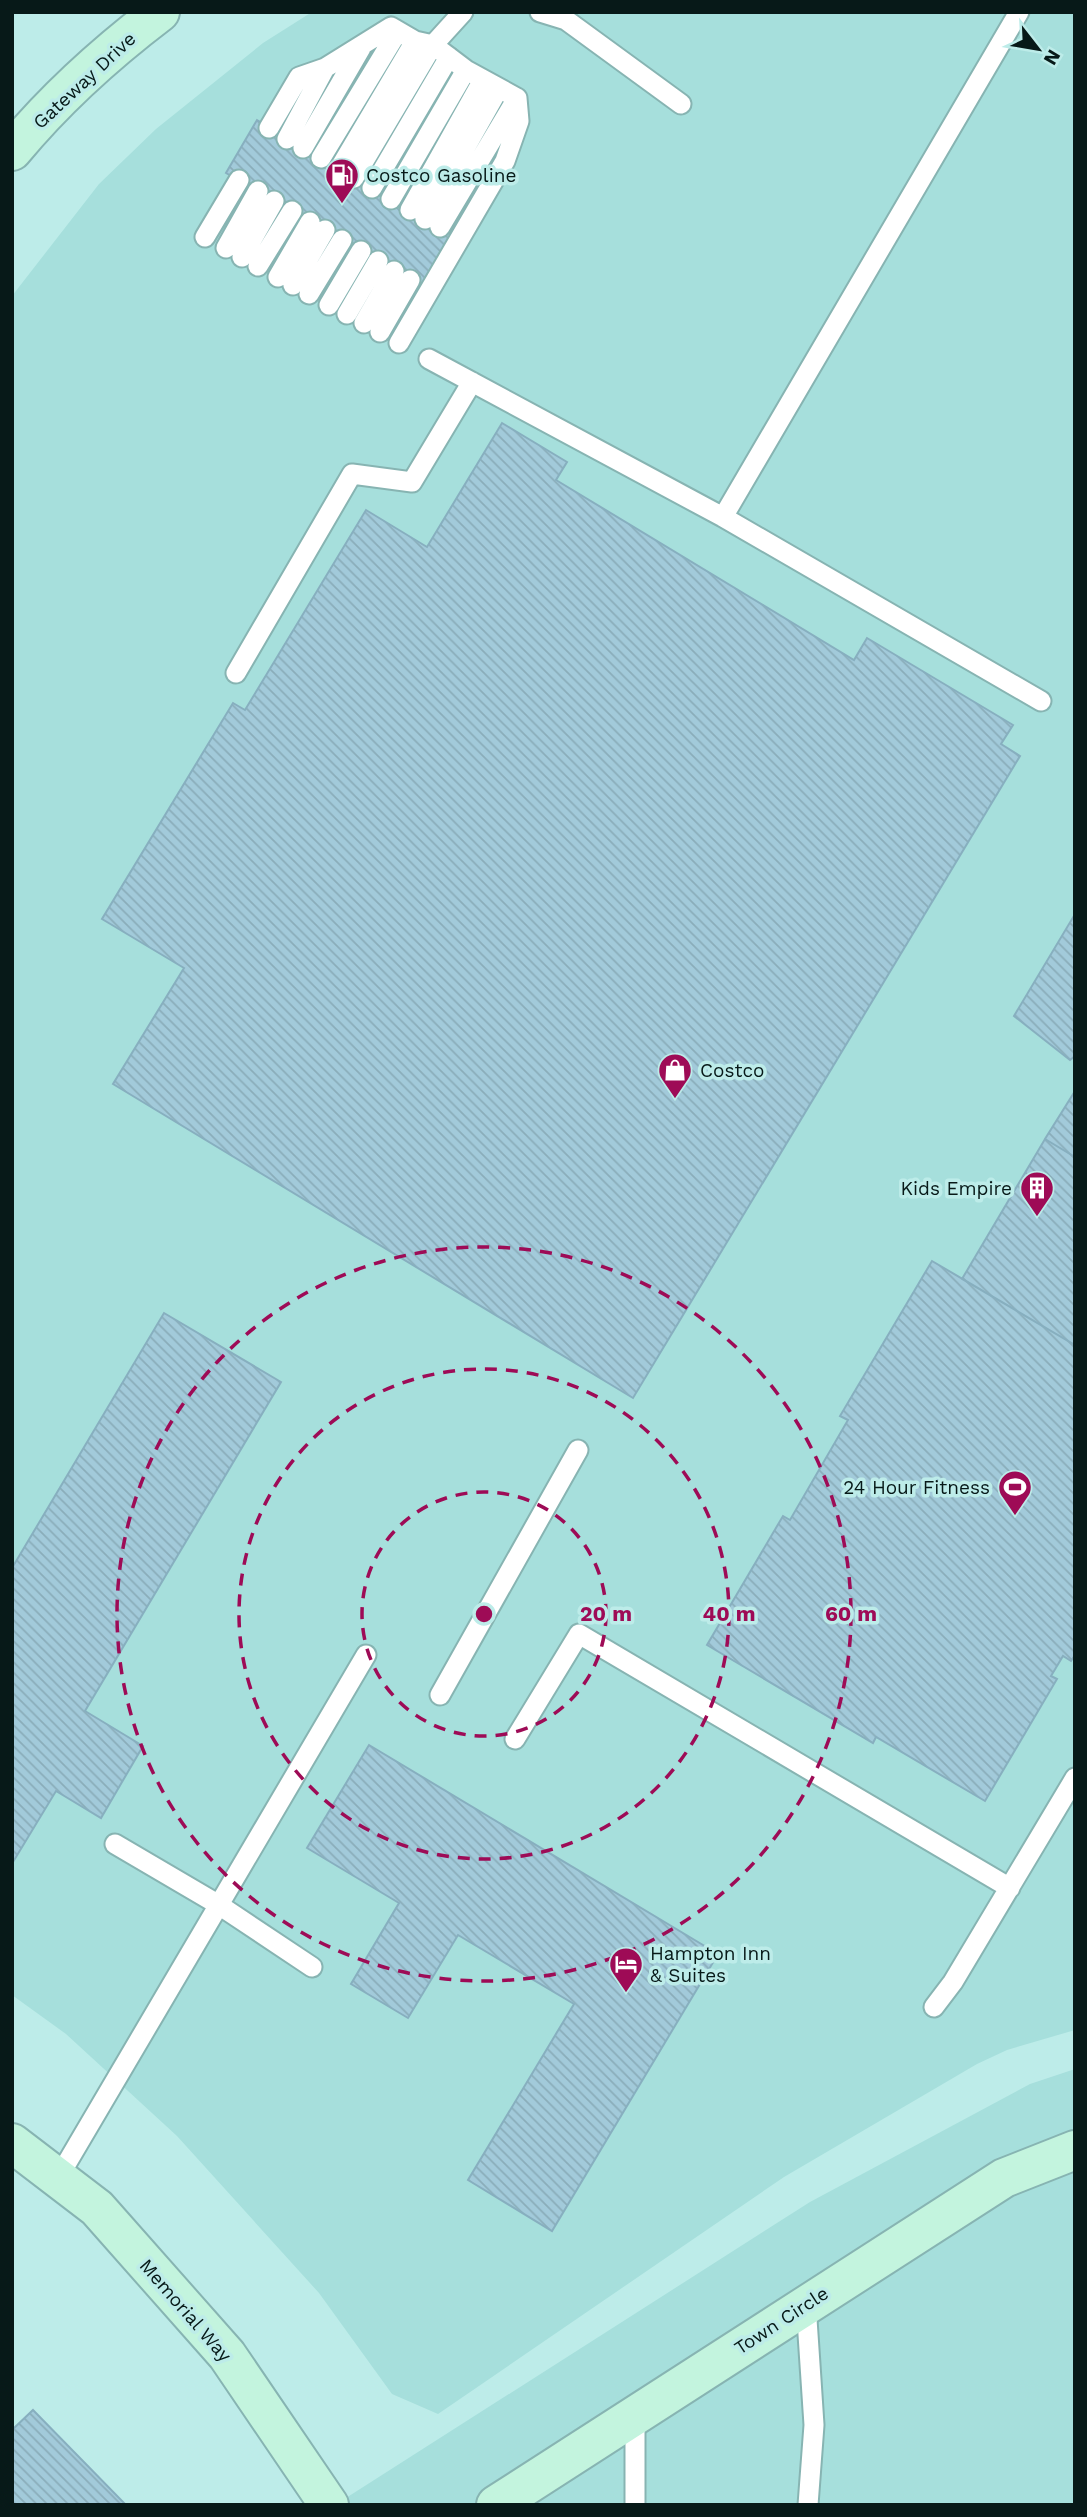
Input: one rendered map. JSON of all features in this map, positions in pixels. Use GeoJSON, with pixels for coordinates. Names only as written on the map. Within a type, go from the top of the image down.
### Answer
{"type":"FeatureCollection","features":[{"type":"Feature","properties":{"kind":"street","name":"Gateway Drive"},"geometry":{"type":"LineString","coordinates":[[12,151],[32,127],[120,43],[159,12]]}},
{"type":"Feature","properties":{"kind":"street","name":"Memorial Way"},"geometry":{"type":"LineString","coordinates":[[12,2143],[97,2208],[227,2355],[329,2505]]}},
{"type":"Feature","properties":{"kind":"street","name":"Town Circle"},"geometry":{"type":"LineString","coordinates":[[496,2505],[1004,2178],[1075,2150]]}},
{"type":"Feature","properties":{"kind":"lane"},"geometry":{"type":"LineString","coordinates":[[347,173],[432,48],[463,12]]}},
{"type":"Feature","properties":{"kind":"lane"},"geometry":{"type":"LineString","coordinates":[[540,12],[566,20],[681,104]]}},
{"type":"Feature","properties":{"kind":"lane"},"geometry":{"type":"LineString","coordinates":[[723,517],[1019,12]]}},
{"type":"Feature","properties":{"kind":"lane"},"geometry":{"type":"LineString","coordinates":[[394,29],[517,98]]}},
{"type":"Feature","properties":{"kind":"lane"},"geometry":{"type":"LineString","coordinates":[[269,128],[299,77],[325,68],[363,44],[394,29]]}},
{"type":"Feature","properties":{"kind":"lane"},"geometry":{"type":"LineString","coordinates":[[321,158],[394,29]]}},
{"type":"Feature","properties":{"kind":"lane"},"geometry":{"type":"LineString","coordinates":[[325,68],[295,143],[363,44]]}},
{"type":"Feature","properties":{"kind":"lane"},"geometry":{"type":"LineString","coordinates":[[372,188],[432,48]]}},
{"type":"Feature","properties":{"kind":"lane"},"geometry":{"type":"LineString","coordinates":[[391,199],[482,79]]}},
{"type":"Feature","properties":{"kind":"lane"},"geometry":{"type":"LineString","coordinates":[[482,79],[425,219],[517,98]]}},
{"type":"Feature","properties":{"kind":"lane"},"geometry":{"type":"LineString","coordinates":[[399,343],[505,161],[519,121],[517,98]]}},
{"type":"Feature","properties":{"kind":"lane"},"geometry":{"type":"LineString","coordinates":[[205,237],[239,180]]}},
{"type":"Feature","properties":{"kind":"lane"},"geometry":{"type":"LineString","coordinates":[[266,196],[242,257],[292,211]]}},
{"type":"Feature","properties":{"kind":"lane"},"geometry":{"type":"LineString","coordinates":[[293,285],[326,231],[293,285]]}},
{"type":"Feature","properties":{"kind":"lane"},"geometry":{"type":"LineString","coordinates":[[329,304],[386,266],[364,323]]}},
{"type":"Feature","properties":{"kind":"lane"},"geometry":{"type":"LineString","coordinates":[[429,359],[723,517],[1041,701]]}},
{"type":"Feature","properties":{"kind":"lane"},"geometry":{"type":"LineString","coordinates":[[236,673],[352,474],[412,482],[472,382]]}},
{"type":"Feature","properties":{"kind":"lane"},"geometry":{"type":"LineString","coordinates":[[440,1695],[578,1450]]}},
{"type":"Feature","properties":{"kind":"lane"},"geometry":{"type":"LineString","coordinates":[[515,1739],[579,1634],[1010,1888]]}},
{"type":"Feature","properties":{"kind":"lane"},"geometry":{"type":"LineString","coordinates":[[58,2178],[366,1654]]}},
{"type":"Feature","properties":{"kind":"lane"},"geometry":{"type":"LineString","coordinates":[[934,2007],[953,1982],[1075,1778]]}},
{"type":"Feature","properties":{"kind":"lane"},"geometry":{"type":"LineString","coordinates":[[115,1844],[219,1905],[312,1966]]}},
{"type":"Feature","properties":{"kind":"lane"},"geometry":{"type":"LineString","coordinates":[[806,2304],[814,2425],[808,2505]]}},
{"type":"Feature","properties":{"kind":"lane"},"geometry":{"type":"LineString","coordinates":[[635,2415],[635,2505]]}},
{"type":"Feature","properties":{"kind":"shaded area"},"geometry":{"type":"Polygon","coordinates":[[[312,12],[1075,12],[1075,2030],[1007,2050],[977,2064],[784,2177],[438,2414],[392,2394],[319,2293],[177,2136],[66,2034],[12,1995],[12,296],[99,184],[156,129],[263,43],[312,12]]]}},
{"type":"Feature","properties":{"kind":"shaded area"},"geometry":{"type":"Polygon","coordinates":[[[1075,2069],[1075,2505],[335,2505],[810,2202],[1030,2084],[1075,2069]]]}},
{"type":"Feature","properties":{"kind":"building","name":"Costco Gasoline"},"geometry":{"type":"Polygon","coordinates":[[[257,120],[456,237],[425,289],[226,173],[257,120]]]}},
{"type":"Feature","properties":{"kind":"building"},"geometry":{"type":"Polygon","coordinates":[[[502,423],[567,462],[556,480],[854,660],[867,638],[1013,725],[1001,744],[1020,756],[633,1398],[113,1084],[184,968],[102,919],[233,703],[245,710],[366,510],[427,547],[502,423]]]}},
{"type":"Feature","properties":{"kind":"building"},"geometry":{"type":"Polygon","coordinates":[[[1075,914],[1075,1056],[1070,1060],[1014,1016],[1075,914]]]}},
{"type":"Feature","properties":{"kind":"building"},"geometry":{"type":"Polygon","coordinates":[[[1075,1091],[1075,1157],[1045,1139],[1075,1091]]]}},
{"type":"Feature","properties":{"kind":"building","name":"Kids Empire"},"geometry":{"type":"Polygon","coordinates":[[[1045,1139],[1075,1157],[1075,1345],[962,1279],[1045,1139]]]}},
{"type":"Feature","properties":{"kind":"building"},"geometry":{"type":"Polygon","coordinates":[[[932,1261],[1075,1345],[1075,1655],[1071,1661],[1063,1656],[1051,1676],[1057,1679],[985,1801],[876,1737],[873,1743],[707,1645],[783,1516],[790,1520],[848,1420],[840,1416],[932,1261]]]}},
{"type":"Feature","properties":{"kind":"building"},"geometry":{"type":"Polygon","coordinates":[[[164,1313],[281,1382],[85,1711],[143,1746],[101,1818],[56,1791],[13,1862],[12,1568],[164,1313]]]}},
{"type":"Feature","properties":{"kind":"building","name":"Hampton Inn & Suites"},"geometry":{"type":"Polygon","coordinates":[[[369,1745],[718,1954],[552,2231],[468,2180],[574,2004],[458,1935],[408,2018],[351,1984],[399,1903],[307,1848],[369,1745]]]}},
{"type":"Feature","properties":{"kind":"building"},"geometry":{"type":"Polygon","coordinates":[[[33,2410],[126,2505],[12,2505],[12,2430],[33,2410]]]}},
{"type":"Feature","properties":{"kind":"place","name":"Costco Gasoline"},"geometry":{"type":"Point","coordinates":[342,205]}},
{"type":"Feature","properties":{"kind":"place","name":"Costco"},"geometry":{"type":"Point","coordinates":[675,1100]}},
{"type":"Feature","properties":{"kind":"place","name":"Kids Empire"},"geometry":{"type":"Point","coordinates":[1037,1218]}},
{"type":"Feature","properties":{"kind":"place","name":"24 Hour Fitness"},"geometry":{"type":"Point","coordinates":[1015,1517]}},
{"type":"Feature","properties":{"kind":"place","name":"Hampton Inn & Suites"},"geometry":{"type":"Point","coordinates":[626,1994]}}]}
